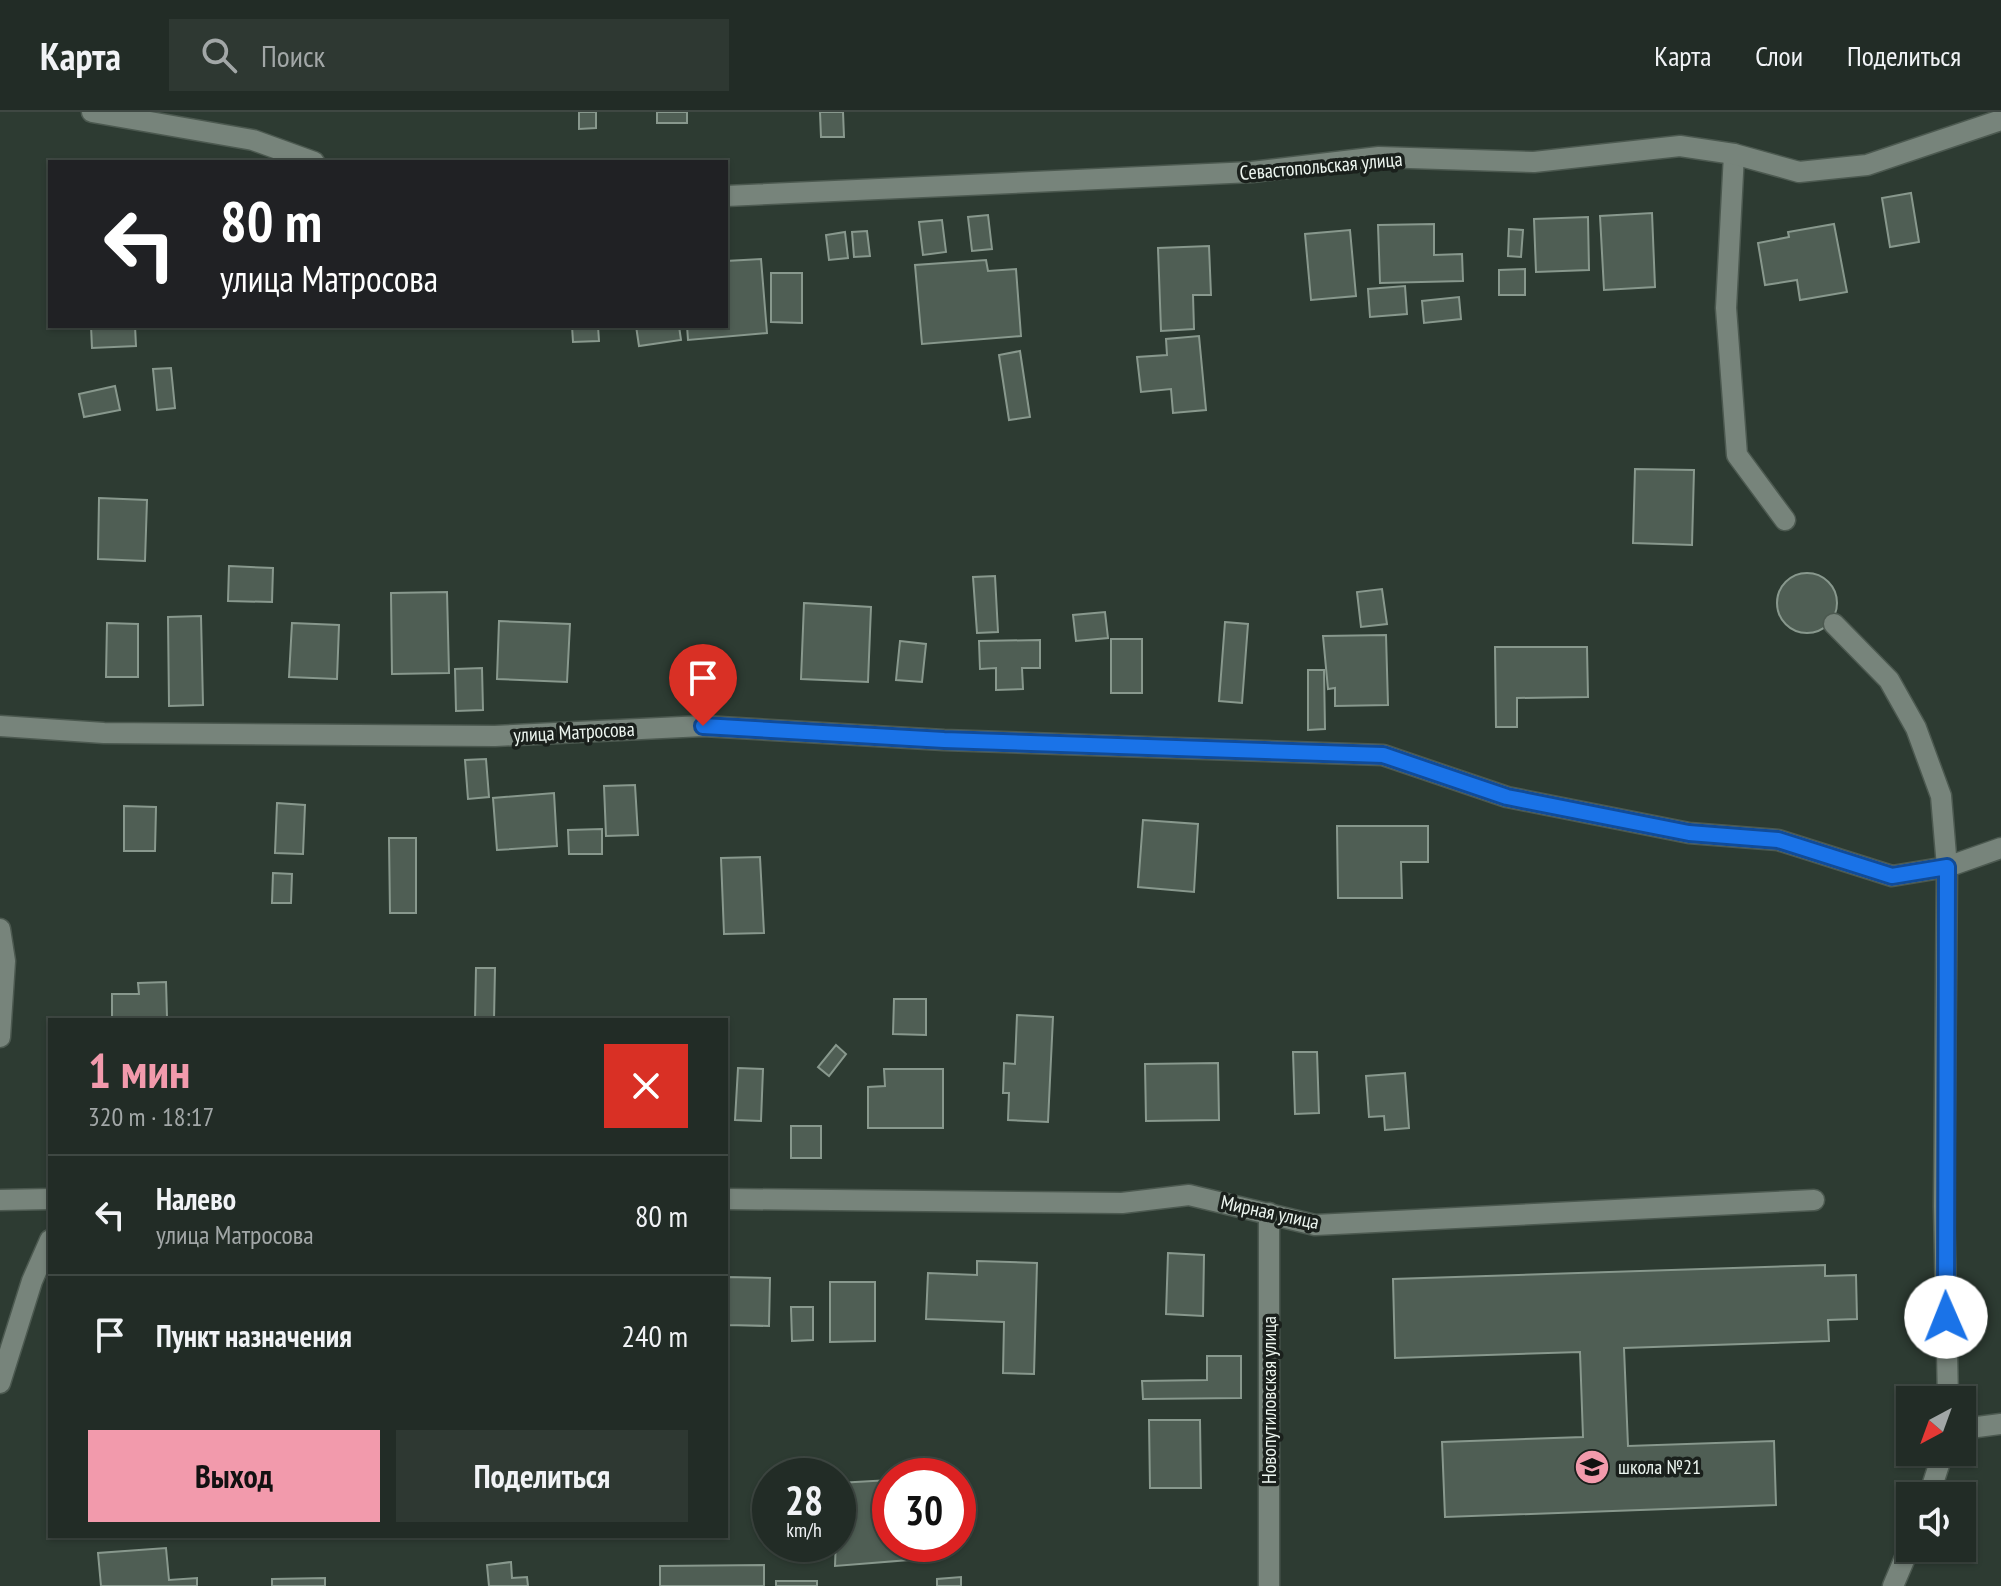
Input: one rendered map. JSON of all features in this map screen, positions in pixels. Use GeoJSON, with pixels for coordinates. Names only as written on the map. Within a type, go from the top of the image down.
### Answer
{"type":"FeatureCollection","features":[{"type":"Feature","properties":{"kind":"street"},"geometry":{"type":"LineString","coordinates":[[92,112],[253,140],[308,160]]}},
{"type":"Feature","properties":{"kind":"street","name":"Севастопольская улица"},"geometry":{"type":"LineString","coordinates":[[728,196],[1252,172],[1379,157],[1534,162],[1680,146],[1734,154],[1799,172],[1867,165],[2001,120]]}},
{"type":"Feature","properties":{"kind":"street"},"geometry":{"type":"LineString","coordinates":[[1734,154],[1726,308],[1737,455],[1785,520]]}},
{"type":"Feature","properties":{"kind":"street"},"geometry":{"type":"LineString","coordinates":[[1834,624],[1889,680],[1916,728],[1941,796],[1947,867],[1944,1206],[1948,1386]]}},
{"type":"Feature","properties":{"kind":"street","name":"улица Матросова"},"geometry":{"type":"LineString","coordinates":[[0,726],[104,733],[495,736],[703,726],[944,740],[1383,755],[1507,797],[1689,833],[1778,840],[1892,876],[1947,867],[2001,848]]}},
{"type":"Feature","properties":{"kind":"street"},"geometry":{"type":"LineString","coordinates":[[0,929],[5,961],[0,1037]]}},
{"type":"Feature","properties":{"kind":"street","name":"Мирная улица"},"geometry":{"type":"LineString","coordinates":[[728,1199],[1122,1203],[1189,1195],[1315,1225],[1814,1200]]}},
{"type":"Feature","properties":{"kind":"street"},"geometry":{"type":"LineString","coordinates":[[0,1200],[48,1199]]}},
{"type":"Feature","properties":{"kind":"street","name":"Новопутиловская улица"},"geometry":{"type":"LineString","coordinates":[[1269,1213],[1269,1586]]}},
{"type":"Feature","properties":{"kind":"street"},"geometry":{"type":"LineString","coordinates":[[0,1383],[32,1281],[48,1245]]}},
{"type":"Feature","properties":{"kind":"street"},"geometry":{"type":"LineString","coordinates":[[1976,1427],[2001,1424]]}},
{"type":"Feature","properties":{"kind":"street"},"geometry":{"type":"LineString","coordinates":[[1893,1586],[1903,1562]]}},
{"type":"Feature","properties":{"kind":"building"},"geometry":{"type":"Polygon","coordinates":[[[579,112],[596,112],[596,128],[579,129],[579,112]]]}},
{"type":"Feature","properties":{"kind":"building"},"geometry":{"type":"Polygon","coordinates":[[[657,112],[687,112],[687,123],[657,123],[657,112]]]}},
{"type":"Feature","properties":{"kind":"building"},"geometry":{"type":"Polygon","coordinates":[[[820,112],[843,112],[844,137],[821,137],[820,112]]]}},
{"type":"Feature","properties":{"kind":"building"},"geometry":{"type":"Polygon","coordinates":[[[1911,193],[1919,242],[1890,247],[1882,198],[1911,193]]]}},
{"type":"Feature","properties":{"kind":"building"},"geometry":{"type":"Polygon","coordinates":[[[1652,213],[1655,287],[1604,290],[1600,216],[1652,213]]]}},
{"type":"Feature","properties":{"kind":"building"},"geometry":{"type":"Polygon","coordinates":[[[988,215],[992,249],[972,251],[968,217],[988,215]]]}},
{"type":"Feature","properties":{"kind":"building"},"geometry":{"type":"Polygon","coordinates":[[[1588,217],[1589,270],[1536,272],[1534,219],[1588,217]]]}},
{"type":"Feature","properties":{"kind":"building"},"geometry":{"type":"Polygon","coordinates":[[[942,220],[946,252],[923,255],[919,222],[942,220]]]}},
{"type":"Feature","properties":{"kind":"building"},"geometry":{"type":"Polygon","coordinates":[[[1434,224],[1434,255],[1462,254],[1463,281],[1380,283],[1378,225],[1434,224]]]}},
{"type":"Feature","properties":{"kind":"building"},"geometry":{"type":"Polygon","coordinates":[[[1834,224],[1847,292],[1800,300],[1797,280],[1765,285],[1758,243],[1789,237],[1788,232],[1834,224]]]}},
{"type":"Feature","properties":{"kind":"building"},"geometry":{"type":"Polygon","coordinates":[[[1509,229],[1523,230],[1521,257],[1508,256],[1509,229]]]}},
{"type":"Feature","properties":{"kind":"building"},"geometry":{"type":"Polygon","coordinates":[[[1350,230],[1356,296],[1311,300],[1305,234],[1350,230]]]}},
{"type":"Feature","properties":{"kind":"building"},"geometry":{"type":"Polygon","coordinates":[[[867,231],[870,256],[854,257],[852,232],[867,231]]]}},
{"type":"Feature","properties":{"kind":"building"},"geometry":{"type":"Polygon","coordinates":[[[845,232],[848,258],[829,260],[826,235],[845,232]]]}},
{"type":"Feature","properties":{"kind":"building"},"geometry":{"type":"Polygon","coordinates":[[[1209,246],[1211,295],[1193,295],[1194,329],[1161,331],[1158,248],[1209,246]]]}},
{"type":"Feature","properties":{"kind":"building"},"geometry":{"type":"Polygon","coordinates":[[[761,259],[767,333],[688,340],[687,328],[728,328],[728,261],[761,259]]]}},
{"type":"Feature","properties":{"kind":"building"},"geometry":{"type":"Polygon","coordinates":[[[986,260],[988,271],[1016,269],[1021,336],[922,344],[915,265],[986,260]]]}},
{"type":"Feature","properties":{"kind":"building"},"geometry":{"type":"Polygon","coordinates":[[[1525,269],[1525,295],[1499,295],[1499,270],[1525,269]]]}},
{"type":"Feature","properties":{"kind":"building"},"geometry":{"type":"Polygon","coordinates":[[[771,273],[802,273],[802,323],[771,322],[771,273]]]}},
{"type":"Feature","properties":{"kind":"building"},"geometry":{"type":"Polygon","coordinates":[[[1405,286],[1407,314],[1370,317],[1368,289],[1405,286]]]}},
{"type":"Feature","properties":{"kind":"building"},"geometry":{"type":"Polygon","coordinates":[[[1459,297],[1461,319],[1424,323],[1422,301],[1459,297]]]}},
{"type":"Feature","properties":{"kind":"building"},"geometry":{"type":"Polygon","coordinates":[[[91,328],[135,328],[136,346],[92,348],[91,328]]]}},
{"type":"Feature","properties":{"kind":"building"},"geometry":{"type":"Polygon","coordinates":[[[572,328],[598,328],[599,341],[573,342],[572,328]]]}},
{"type":"Feature","properties":{"kind":"building"},"geometry":{"type":"Polygon","coordinates":[[[636,328],[679,328],[681,340],[639,346],[636,328]]]}},
{"type":"Feature","properties":{"kind":"building"},"geometry":{"type":"Polygon","coordinates":[[[1199,336],[1206,410],[1173,413],[1171,389],[1141,392],[1137,357],[1167,355],[1166,339],[1199,336]]]}},
{"type":"Feature","properties":{"kind":"building"},"geometry":{"type":"Polygon","coordinates":[[[1020,351],[1030,417],[1009,420],[999,355],[1020,351]]]}},
{"type":"Feature","properties":{"kind":"building"},"geometry":{"type":"Polygon","coordinates":[[[171,368],[175,408],[157,410],[153,369],[171,368]]]}},
{"type":"Feature","properties":{"kind":"building"},"geometry":{"type":"Polygon","coordinates":[[[115,386],[120,410],[84,417],[79,394],[115,386]]]}},
{"type":"Feature","properties":{"kind":"building"},"geometry":{"type":"Polygon","coordinates":[[[1635,469],[1694,470],[1692,545],[1633,543],[1635,469]]]}},
{"type":"Feature","properties":{"kind":"building"},"geometry":{"type":"Polygon","coordinates":[[[99,498],[147,500],[145,561],[98,559],[99,498]]]}},
{"type":"Feature","properties":{"kind":"building"},"geometry":{"type":"Polygon","coordinates":[[[229,566],[273,568],[272,602],[228,601],[229,566]]]}},
{"type":"Feature","properties":{"kind":"building"},"geometry":{"type":"Polygon","coordinates":[[[1807,573],[1819,575],[1828,582],[1835,591],[1835,615],[1828,624],[1819,631],[1807,633],[1795,631],[1786,624],[1779,615],[1777,603],[1779,591],[1786,582],[1795,575],[1807,573]]]}},
{"type":"Feature","properties":{"kind":"building"},"geometry":{"type":"Polygon","coordinates":[[[995,576],[998,632],[977,633],[973,577],[995,576]]]}},
{"type":"Feature","properties":{"kind":"building"},"geometry":{"type":"Polygon","coordinates":[[[1382,589],[1387,624],[1361,627],[1357,592],[1382,589]]]}},
{"type":"Feature","properties":{"kind":"building"},"geometry":{"type":"Polygon","coordinates":[[[447,592],[449,673],[392,674],[391,593],[447,592]]]}},
{"type":"Feature","properties":{"kind":"building"},"geometry":{"type":"Polygon","coordinates":[[[804,603],[871,607],[868,682],[801,679],[804,603]]]}},
{"type":"Feature","properties":{"kind":"building"},"geometry":{"type":"Polygon","coordinates":[[[1105,612],[1108,638],[1076,641],[1073,615],[1105,612]]]}},
{"type":"Feature","properties":{"kind":"building"},"geometry":{"type":"Polygon","coordinates":[[[201,616],[203,705],[169,706],[168,617],[201,616]]]}},
{"type":"Feature","properties":{"kind":"building"},"geometry":{"type":"Polygon","coordinates":[[[499,621],[570,624],[567,682],[497,679],[499,621]]]}},
{"type":"Feature","properties":{"kind":"building"},"geometry":{"type":"Polygon","coordinates":[[[1225,622],[1248,624],[1242,703],[1219,701],[1225,622]]]}},
{"type":"Feature","properties":{"kind":"building"},"geometry":{"type":"Polygon","coordinates":[[[107,623],[138,624],[138,677],[106,677],[107,623]]]}},
{"type":"Feature","properties":{"kind":"building"},"geometry":{"type":"Polygon","coordinates":[[[292,623],[339,625],[337,679],[289,677],[292,623]]]}},
{"type":"Feature","properties":{"kind":"building"},"geometry":{"type":"Polygon","coordinates":[[[1386,635],[1388,705],[1335,706],[1335,688],[1328,689],[1323,636],[1386,635]]]}},
{"type":"Feature","properties":{"kind":"building"},"geometry":{"type":"Polygon","coordinates":[[[1111,639],[1142,639],[1142,693],[1111,693],[1111,639]]]}},
{"type":"Feature","properties":{"kind":"building"},"geometry":{"type":"Polygon","coordinates":[[[1040,640],[1040,668],[1022,668],[1023,689],[996,690],[996,668],[980,669],[979,641],[1040,640]]]}},
{"type":"Feature","properties":{"kind":"building"},"geometry":{"type":"Polygon","coordinates":[[[900,641],[926,644],[922,682],[896,680],[900,641]]]}},
{"type":"Feature","properties":{"kind":"building"},"geometry":{"type":"Polygon","coordinates":[[[1495,647],[1587,647],[1588,697],[1517,698],[1517,727],[1496,727],[1495,647]]]}},
{"type":"Feature","properties":{"kind":"building"},"geometry":{"type":"Polygon","coordinates":[[[482,668],[483,710],[456,711],[455,669],[482,668]]]}},
{"type":"Feature","properties":{"kind":"building"},"geometry":{"type":"Polygon","coordinates":[[[1308,670],[1324,670],[1325,729],[1308,730],[1308,670]]]}},
{"type":"Feature","properties":{"kind":"building"},"geometry":{"type":"Polygon","coordinates":[[[486,759],[489,797],[468,799],[465,760],[486,759]]]}},
{"type":"Feature","properties":{"kind":"building"},"geometry":{"type":"Polygon","coordinates":[[[635,785],[638,835],[606,836],[604,786],[635,785]]]}},
{"type":"Feature","properties":{"kind":"building"},"geometry":{"type":"Polygon","coordinates":[[[554,793],[557,846],[497,850],[493,798],[554,793]]]}},
{"type":"Feature","properties":{"kind":"building"},"geometry":{"type":"Polygon","coordinates":[[[277,803],[305,805],[303,854],[275,853],[277,803]]]}},
{"type":"Feature","properties":{"kind":"building"},"geometry":{"type":"Polygon","coordinates":[[[124,806],[156,807],[155,851],[124,851],[124,806]]]}},
{"type":"Feature","properties":{"kind":"building"},"geometry":{"type":"Polygon","coordinates":[[[1143,820],[1198,824],[1194,892],[1138,887],[1143,820]]]}},
{"type":"Feature","properties":{"kind":"building"},"geometry":{"type":"Polygon","coordinates":[[[1337,826],[1428,826],[1428,862],[1401,862],[1402,898],[1338,898],[1337,826]]]}},
{"type":"Feature","properties":{"kind":"building"},"geometry":{"type":"Polygon","coordinates":[[[602,829],[602,854],[569,854],[568,830],[602,829]]]}},
{"type":"Feature","properties":{"kind":"building"},"geometry":{"type":"Polygon","coordinates":[[[389,838],[416,838],[416,913],[390,913],[389,838]]]}},
{"type":"Feature","properties":{"kind":"building"},"geometry":{"type":"Polygon","coordinates":[[[760,857],[764,933],[724,934],[721,858],[760,857]]]}},
{"type":"Feature","properties":{"kind":"building"},"geometry":{"type":"Polygon","coordinates":[[[273,873],[292,874],[291,903],[272,903],[273,873]]]}},
{"type":"Feature","properties":{"kind":"building"},"geometry":{"type":"Polygon","coordinates":[[[476,968],[495,968],[494,1018],[475,1018],[476,968]]]}},
{"type":"Feature","properties":{"kind":"building"},"geometry":{"type":"Polygon","coordinates":[[[166,982],[167,1017],[112,1018],[112,994],[139,994],[138,983],[166,982]]]}},
{"type":"Feature","properties":{"kind":"building"},"geometry":{"type":"Polygon","coordinates":[[[894,999],[926,999],[926,1035],[893,1034],[894,999]]]}},
{"type":"Feature","properties":{"kind":"building"},"geometry":{"type":"Polygon","coordinates":[[[1017,1015],[1053,1017],[1048,1122],[1008,1120],[1009,1093],[1003,1093],[1004,1063],[1015,1064],[1017,1015]]]}},
{"type":"Feature","properties":{"kind":"building"},"geometry":{"type":"Polygon","coordinates":[[[836,1045],[846,1054],[829,1076],[818,1067],[836,1045]]]}},
{"type":"Feature","properties":{"kind":"building"},"geometry":{"type":"Polygon","coordinates":[[[1293,1052],[1317,1052],[1319,1113],[1295,1114],[1293,1052]]]}},
{"type":"Feature","properties":{"kind":"building"},"geometry":{"type":"Polygon","coordinates":[[[1218,1063],[1219,1120],[1146,1121],[1145,1064],[1218,1063]]]}},
{"type":"Feature","properties":{"kind":"building"},"geometry":{"type":"Polygon","coordinates":[[[738,1068],[763,1069],[761,1121],[735,1120],[738,1068]]]}},
{"type":"Feature","properties":{"kind":"building"},"geometry":{"type":"Polygon","coordinates":[[[884,1069],[943,1069],[943,1128],[868,1128],[868,1087],[885,1086],[884,1069]]]}},
{"type":"Feature","properties":{"kind":"building"},"geometry":{"type":"Polygon","coordinates":[[[1405,1073],[1409,1128],[1385,1130],[1384,1116],[1369,1117],[1366,1076],[1405,1073]]]}},
{"type":"Feature","properties":{"kind":"building"},"geometry":{"type":"Polygon","coordinates":[[[791,1126],[821,1126],[821,1158],[791,1158],[791,1126]]]}},
{"type":"Feature","properties":{"kind":"building"},"geometry":{"type":"Polygon","coordinates":[[[1168,1253],[1204,1255],[1203,1316],[1166,1314],[1168,1253]]]}},
{"type":"Feature","properties":{"kind":"building"},"geometry":{"type":"Polygon","coordinates":[[[977,1261],[1037,1263],[1034,1374],[1003,1373],[1004,1322],[926,1319],[928,1273],[977,1275],[977,1261]]]}},
{"type":"Feature","properties":{"kind":"building"},"geometry":{"type":"Polygon","coordinates":[[[1825,1265],[1825,1276],[1856,1275],[1857,1319],[1828,1320],[1829,1341],[1624,1348],[1628,1446],[1774,1441],[1776,1505],[1445,1517],[1442,1442],[1583,1437],[1580,1352],[1395,1358],[1393,1279],[1825,1265]]]}},
{"type":"Feature","properties":{"kind":"building"},"geometry":{"type":"Polygon","coordinates":[[[728,1277],[770,1278],[769,1326],[729,1325],[728,1363],[728,1277]]]}},
{"type":"Feature","properties":{"kind":"building"},"geometry":{"type":"Polygon","coordinates":[[[830,1282],[875,1282],[875,1341],[830,1342],[830,1282]]]}},
{"type":"Feature","properties":{"kind":"building"},"geometry":{"type":"Polygon","coordinates":[[[791,1307],[813,1307],[813,1340],[792,1341],[791,1307]]]}},
{"type":"Feature","properties":{"kind":"building"},"geometry":{"type":"Polygon","coordinates":[[[1207,1356],[1241,1356],[1241,1398],[1143,1399],[1142,1381],[1207,1380],[1207,1356]]]}},
{"type":"Feature","properties":{"kind":"building"},"geometry":{"type":"Polygon","coordinates":[[[1149,1420],[1200,1420],[1201,1488],[1150,1488],[1149,1420]]]}},
{"type":"Feature","properties":{"kind":"building"},"geometry":{"type":"Polygon","coordinates":[[[872,1481],[872,1562],[884,1562],[835,1566],[835,1562],[856,1562],[856,1482],[872,1481]]]}},
{"type":"Feature","properties":{"kind":"building"},"geometry":{"type":"Polygon","coordinates":[[[166,1548],[169,1580],[197,1578],[197,1586],[101,1586],[98,1553],[166,1548]]]}},
{"type":"Feature","properties":{"kind":"building"},"geometry":{"type":"Polygon","coordinates":[[[511,1562],[512,1578],[527,1577],[528,1586],[489,1586],[487,1565],[511,1562]]]}},
{"type":"Feature","properties":{"kind":"building"},"geometry":{"type":"Polygon","coordinates":[[[764,1565],[764,1586],[660,1586],[660,1566],[764,1565]]]}},
{"type":"Feature","properties":{"kind":"building"},"geometry":{"type":"Polygon","coordinates":[[[961,1577],[961,1586],[937,1586],[937,1579],[961,1577]]]}},
{"type":"Feature","properties":{"kind":"building"},"geometry":{"type":"Polygon","coordinates":[[[325,1578],[325,1586],[272,1586],[272,1579],[325,1578]]]}},
{"type":"Feature","properties":{"kind":"building"},"geometry":{"type":"Polygon","coordinates":[[[776,1581],[817,1581],[817,1586],[776,1586],[776,1581]]]}},
{"type":"Feature","properties":{"kind":"place","name":"школа №21"},"geometry":{"type":"Point","coordinates":[1592,1467]}},
{"type":"Feature","properties":{"kind":"route"},"geometry":{"type":"LineString","coordinates":[[703,726],[944,740],[1383,755],[1507,797],[1689,833],[1778,840],[1892,876],[1947,867],[1944,1037],[1946,1317]]}}]}
